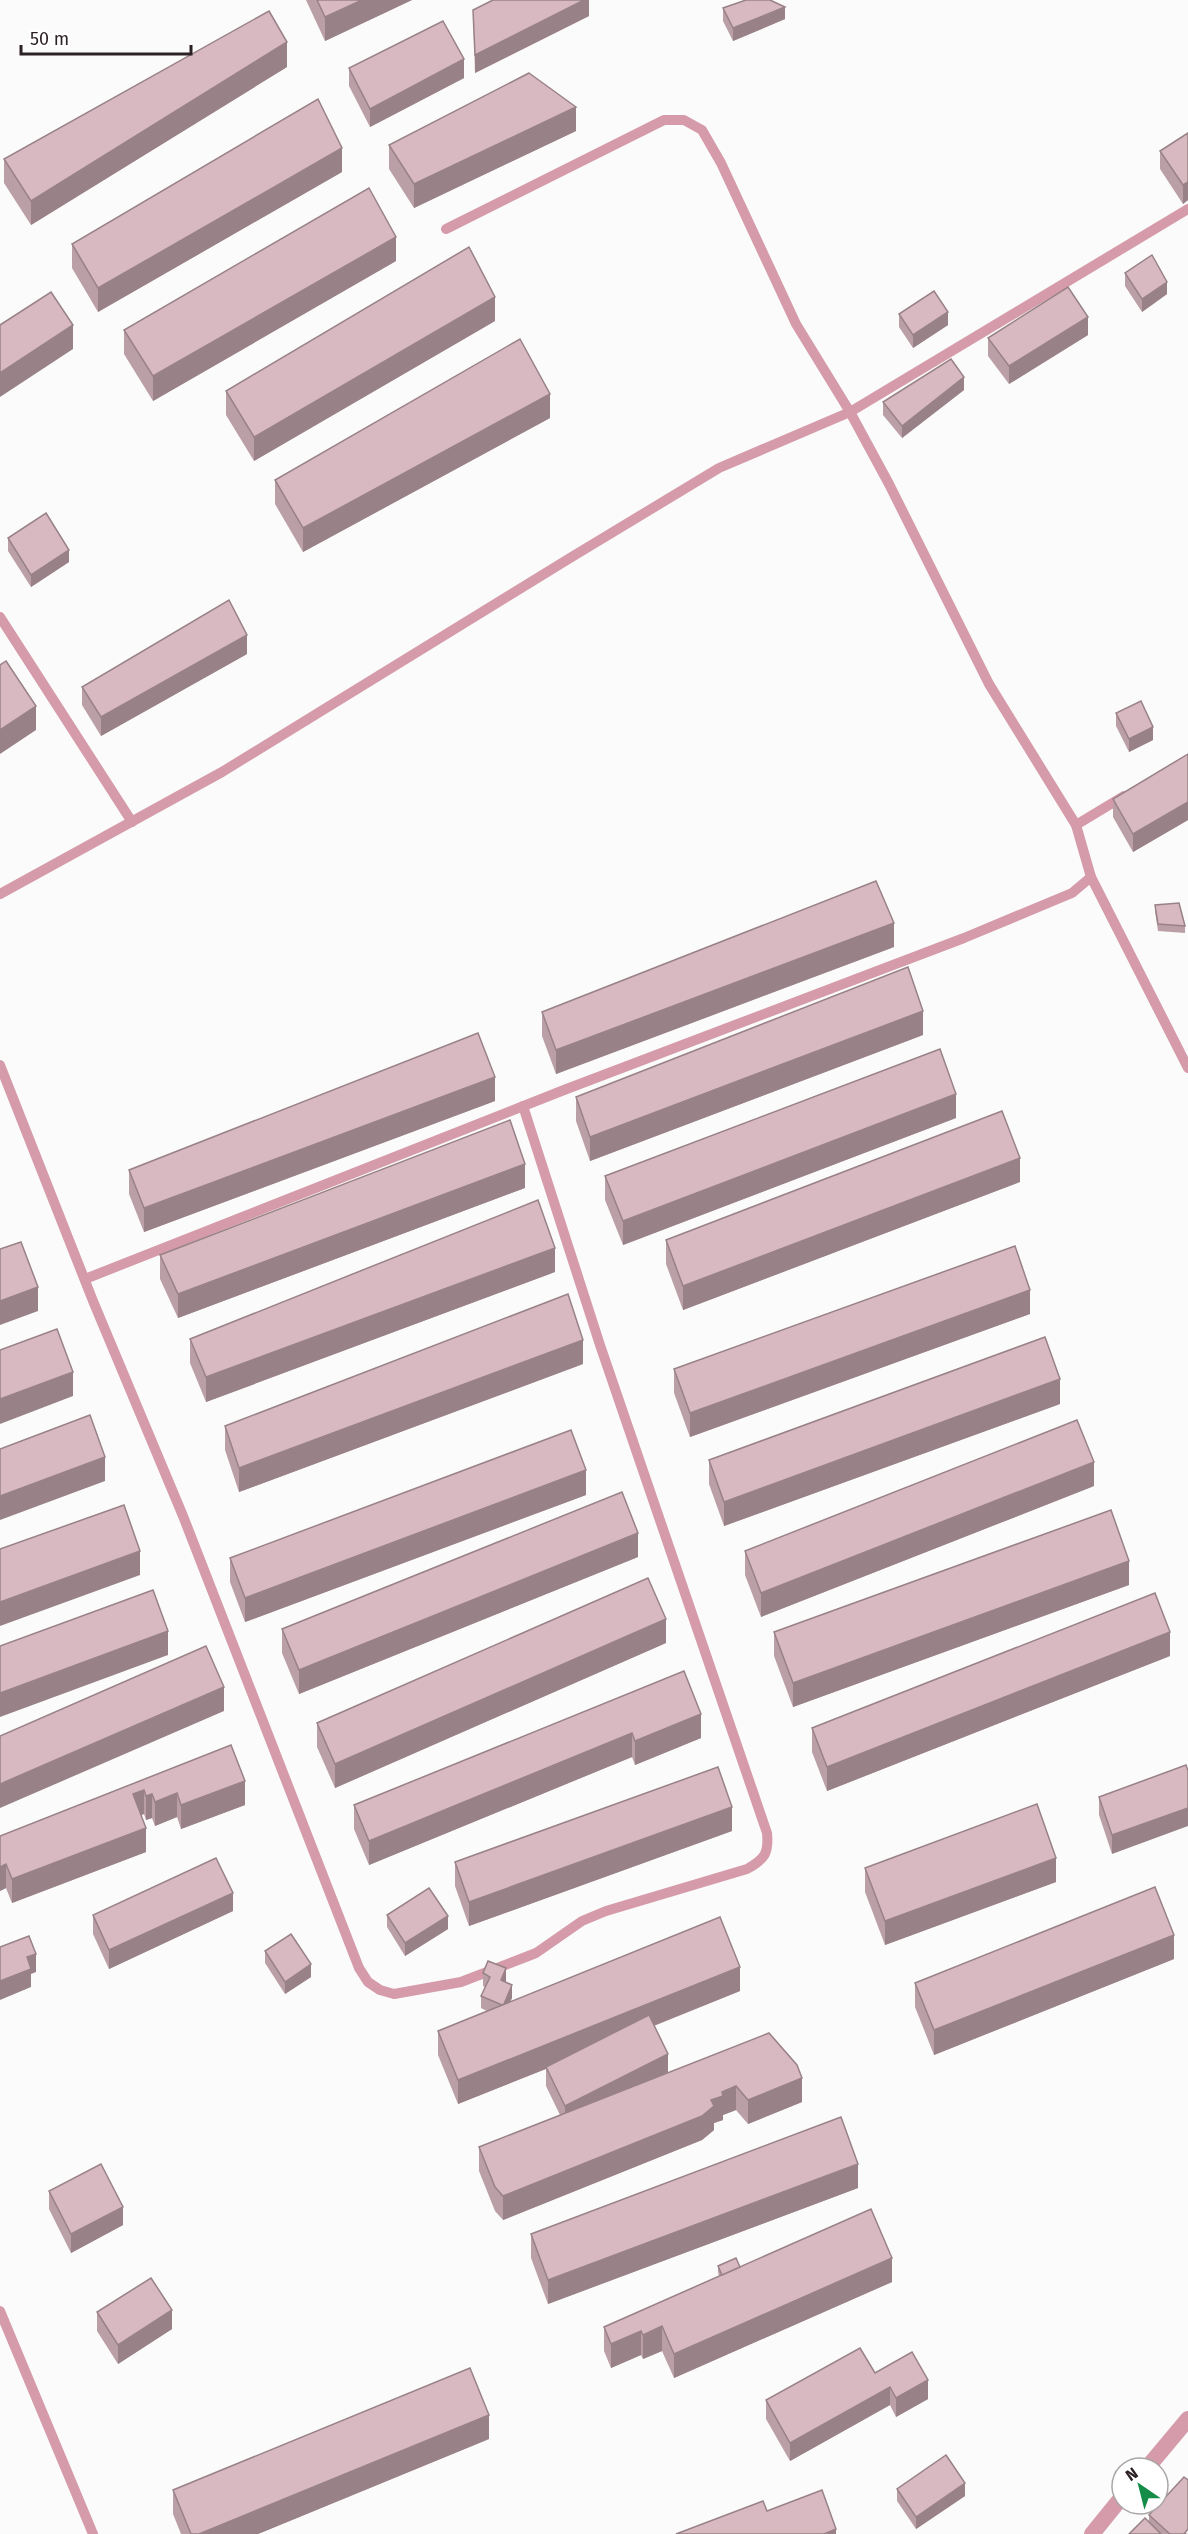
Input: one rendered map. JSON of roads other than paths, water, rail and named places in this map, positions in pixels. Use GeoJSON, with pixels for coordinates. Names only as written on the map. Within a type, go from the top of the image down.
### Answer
{"type":"FeatureCollection","features":[{"type":"Feature","properties":{"kind":"street"},"geometry":{"type":"LineString","coordinates":[[1157,2456],[1188,2419]]}},
{"type":"Feature","properties":{"kind":"street"},"geometry":{"type":"LineString","coordinates":[[1092,2534],[1110,2512]]}},
{"type":"Feature","properties":{"kind":"lane"},"geometry":{"type":"LineString","coordinates":[[446,229],[664,120],[684,120],[702,130],[721,163],[796,324],[850,412],[889,484],[989,684],[1076,825],[1091,877],[1188,1068]]}},
{"type":"Feature","properties":{"kind":"lane"},"geometry":{"type":"LineString","coordinates":[[0,894],[222,772],[719,468],[850,412],[1188,209]]}},
{"type":"Feature","properties":{"kind":"lane"},"geometry":{"type":"LineString","coordinates":[[0,617],[132,822]]}},
{"type":"Feature","properties":{"kind":"lane"},"geometry":{"type":"LineString","coordinates":[[1076,825],[1137,788]]}},
{"type":"Feature","properties":{"kind":"lane"},"geometry":{"type":"LineString","coordinates":[[85,1279],[523,1106],[975,933],[1072,893],[1091,877]]}},
{"type":"Feature","properties":{"kind":"lane"},"geometry":{"type":"LineString","coordinates":[[0,1065],[183,1516],[351,1946],[368,1982],[380,1990],[394,1994],[460,1982],[516,1962],[536,1953],[582,1921],[606,1911],[747,1869],[761,1861],[768,1847],[767,1833],[600,1345],[523,1106]]}},
{"type":"Feature","properties":{"kind":"lane"},"geometry":{"type":"LineString","coordinates":[[0,2311],[93,2534]]}}]}
